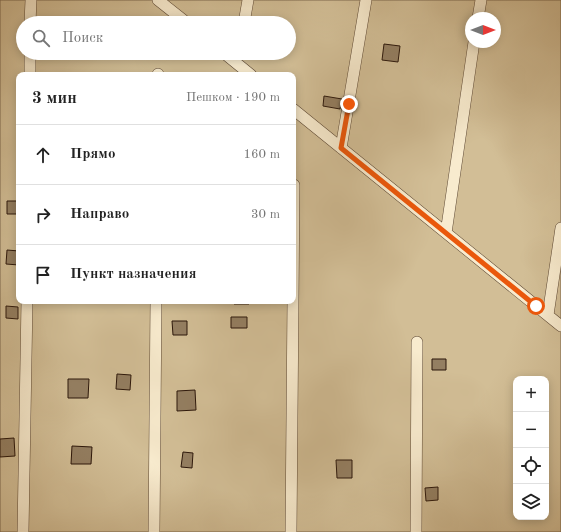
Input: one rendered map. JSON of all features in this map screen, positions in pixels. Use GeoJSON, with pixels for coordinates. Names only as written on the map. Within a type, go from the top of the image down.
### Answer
{"type":"FeatureCollection","features":[{"type":"Feature","properties":{"kind":"street"},"geometry":{"type":"LineString","coordinates":[[30,16],[31,0]]}},
{"type":"Feature","properties":{"kind":"street"},"geometry":{"type":"LineString","coordinates":[[158,0],[178,16]]}},
{"type":"Feature","properties":{"kind":"street"},"geometry":{"type":"LineString","coordinates":[[245,16],[248,0]]}},
{"type":"Feature","properties":{"kind":"street"},"geometry":{"type":"LineString","coordinates":[[341,148],[366,0]]}},
{"type":"Feature","properties":{"kind":"street"},"geometry":{"type":"LineString","coordinates":[[479,12],[481,0]]}},
{"type":"Feature","properties":{"kind":"street"},"geometry":{"type":"LineString","coordinates":[[446,233],[473,48]]}},
{"type":"Feature","properties":{"kind":"street"},"geometry":{"type":"LineString","coordinates":[[30,60],[30,72]]}},
{"type":"Feature","properties":{"kind":"street"},"geometry":{"type":"LineString","coordinates":[[239,60],[249,72]]}},
{"type":"Feature","properties":{"kind":"street"},"geometry":{"type":"LineString","coordinates":[[296,111],[561,326]]}},
{"type":"Feature","properties":{"kind":"street"},"geometry":{"type":"LineString","coordinates":[[548,315],[561,228]]}},
{"type":"Feature","properties":{"kind":"street"},"geometry":{"type":"LineString","coordinates":[[23,532],[26,304]]}},
{"type":"Feature","properties":{"kind":"street"},"geometry":{"type":"LineString","coordinates":[[154,532],[156,304]]}},
{"type":"Feature","properties":{"kind":"street"},"geometry":{"type":"LineString","coordinates":[[291,532],[293,304]]}},
{"type":"Feature","properties":{"kind":"street"},"geometry":{"type":"LineString","coordinates":[[416,532],[417,342]]}},
{"type":"Feature","properties":{"kind":"shaded area"},"geometry":{"type":"Polygon","coordinates":[[[0,0],[561,0],[561,532],[0,532],[0,0]]]}},
{"type":"Feature","properties":{"kind":"building"},"geometry":{"type":"Polygon","coordinates":[[[384,44],[400,46],[398,62],[382,60],[384,44]]]}},
{"type":"Feature","properties":{"kind":"building"},"geometry":{"type":"Polygon","coordinates":[[[324,96],[342,99],[340,109],[323,106],[324,96]]]}},
{"type":"Feature","properties":{"kind":"building"},"geometry":{"type":"Polygon","coordinates":[[[7,201],[16,201],[16,214],[7,214],[7,201]]]}},
{"type":"Feature","properties":{"kind":"building"},"geometry":{"type":"Polygon","coordinates":[[[7,250],[16,251],[16,265],[6,264],[7,250]]]}},
{"type":"Feature","properties":{"kind":"building"},"geometry":{"type":"Polygon","coordinates":[[[6,306],[18,307],[18,319],[6,318],[6,306]]]}},
{"type":"Feature","properties":{"kind":"building"},"geometry":{"type":"Polygon","coordinates":[[[231,317],[247,317],[247,328],[231,328],[231,317]]]}},
{"type":"Feature","properties":{"kind":"building"},"geometry":{"type":"Polygon","coordinates":[[[172,321],[187,321],[187,335],[173,335],[172,321]]]}},
{"type":"Feature","properties":{"kind":"building"},"geometry":{"type":"Polygon","coordinates":[[[432,359],[446,359],[446,370],[432,370],[432,359]]]}},
{"type":"Feature","properties":{"kind":"building"},"geometry":{"type":"Polygon","coordinates":[[[117,374],[131,375],[130,390],[116,389],[117,374]]]}},
{"type":"Feature","properties":{"kind":"building"},"geometry":{"type":"Polygon","coordinates":[[[68,379],[89,379],[88,398],[68,398],[68,379]]]}},
{"type":"Feature","properties":{"kind":"building"},"geometry":{"type":"Polygon","coordinates":[[[195,390],[196,410],[177,411],[177,391],[195,390]]]}},
{"type":"Feature","properties":{"kind":"building"},"geometry":{"type":"Polygon","coordinates":[[[14,438],[15,456],[0,457],[0,439],[14,438]]]}},
{"type":"Feature","properties":{"kind":"building"},"geometry":{"type":"Polygon","coordinates":[[[72,446],[92,447],[91,464],[71,464],[72,446]]]}},
{"type":"Feature","properties":{"kind":"building"},"geometry":{"type":"Polygon","coordinates":[[[183,452],[193,453],[192,468],[181,467],[183,452]]]}},
{"type":"Feature","properties":{"kind":"building"},"geometry":{"type":"Polygon","coordinates":[[[336,460],[352,460],[352,478],[337,478],[336,460]]]}},
{"type":"Feature","properties":{"kind":"building"},"geometry":{"type":"Polygon","coordinates":[[[438,487],[438,500],[426,501],[425,488],[438,487]]]}},
{"type":"Feature","properties":{"kind":"route"},"geometry":{"type":"LineString","coordinates":[[349,104],[341,148],[536,306]]}}]}
